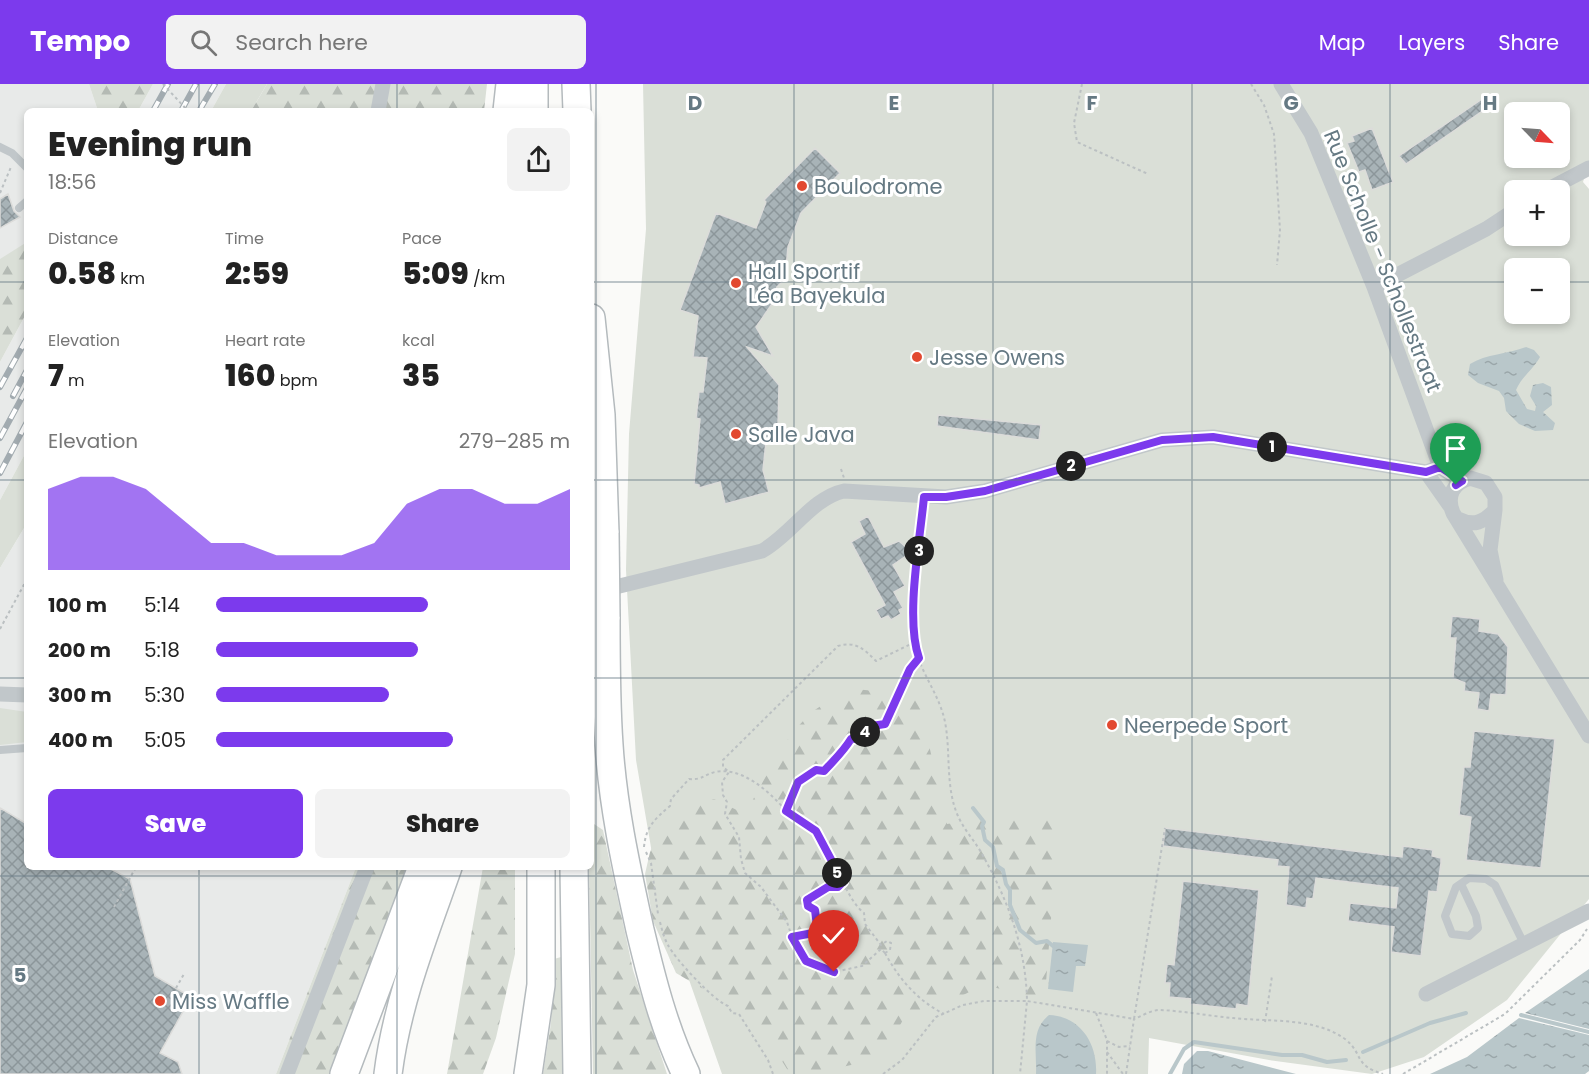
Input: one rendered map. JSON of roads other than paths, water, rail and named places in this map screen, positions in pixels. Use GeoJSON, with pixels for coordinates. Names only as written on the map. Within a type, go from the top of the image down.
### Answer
{"type":"FeatureCollection","features":[{"type":"Feature","properties":{"kind":"highway"},"geometry":{"type":"LineString","coordinates":[[507,108],[510,84]]}},
{"type":"Feature","properties":{"kind":"highway"},"geometry":{"type":"LineString","coordinates":[[534,84],[534,108]]}},
{"type":"Feature","properties":{"kind":"highway"},"geometry":{"type":"LineString","coordinates":[[563,84],[564,108]]}},
{"type":"Feature","properties":{"kind":"highway"},"geometry":{"type":"LineString","coordinates":[[576,84],[577,108]]}},
{"type":"Feature","properties":{"kind":"highway"},"geometry":{"type":"LineString","coordinates":[[594,347],[601,415],[608,716],[614,798],[651,975],[671,1041],[686,1074]]}},
{"type":"Feature","properties":{"kind":"highway"},"geometry":{"type":"LineString","coordinates":[[344,1074],[421,870]]}},
{"type":"Feature","properties":{"kind":"highway"},"geometry":{"type":"LineString","coordinates":[[388,1074],[406,984],[447,870]]}},
{"type":"Feature","properties":{"kind":"highway"},"geometry":{"type":"LineString","coordinates":[[528,1074],[540,985],[541,870]]}},
{"type":"Feature","properties":{"kind":"highway"},"geometry":{"type":"LineString","coordinates":[[574,870],[577,1074]]}},
{"type":"Feature","properties":{"kind":"street"},"geometry":{"type":"LineString","coordinates":[[379,108],[383,84]]}},
{"type":"Feature","properties":{"kind":"street","name":"Rue Scholle - Schollestraat"},"geometry":{"type":"LineString","coordinates":[[1281,84],[1311,133],[1374,287],[1433,470],[1461,530],[1485,568],[1496,580]]}},
{"type":"Feature","properties":{"kind":"street"},"geometry":{"type":"LineString","coordinates":[[1566,180],[1589,168]]}},
{"type":"Feature","properties":{"kind":"street"},"geometry":{"type":"LineString","coordinates":[[1374,287],[1486,229],[1504,217]]}},
{"type":"Feature","properties":{"kind":"street"},"geometry":{"type":"LineString","coordinates":[[594,592],[762,551],[776,544],[829,495],[844,491],[946,497],[985,491],[1162,440],[1213,437],[1433,470],[1462,481]]}},
{"type":"Feature","properties":{"kind":"street"},"geometry":{"type":"LineString","coordinates":[[1495,510],[1485,521],[1466,524],[1454,513],[1452,491],[1462,481],[1470,478],[1486,483],[1495,497],[1495,510],[1490,550],[1496,580],[1589,736]]}},
{"type":"Feature","properties":{"kind":"street"},"geometry":{"type":"LineString","coordinates":[[0,694],[24,696]]}},
{"type":"Feature","properties":{"kind":"street"},"geometry":{"type":"LineString","coordinates":[[287,1074],[366,870]]}},
{"type":"Feature","properties":{"kind":"street"},"geometry":{"type":"LineString","coordinates":[[1426,994],[1589,910]]}},
{"type":"Feature","properties":{"kind":"lane"},"geometry":{"type":"LineString","coordinates":[[0,147],[24,165]]}},
{"type":"Feature","properties":{"kind":"lane"},"geometry":{"type":"LineString","coordinates":[[19,208],[24,204]]}},
{"type":"Feature","properties":{"kind":"lane"},"geometry":{"type":"LineString","coordinates":[[0,750],[24,748]]}},
{"type":"Feature","properties":{"kind":"lane"},"geometry":{"type":"LineString","coordinates":[[1461,884],[1476,916],[1478,927],[1469,936],[1452,934],[1445,916],[1456,887],[1469,878],[1486,879],[1495,885],[1524,944]]}},
{"type":"Feature","properties":{"kind":"water"},"geometry":{"type":"Polygon","coordinates":[[[1526,347],[1534,350],[1540,357],[1516,390],[1527,409],[1535,411],[1536,406],[1530,396],[1533,385],[1543,383],[1551,387],[1552,405],[1543,412],[1555,423],[1553,430],[1535,431],[1519,424],[1506,411],[1504,398],[1499,391],[1478,383],[1468,375],[1470,364],[1476,361],[1526,347]]]}},
{"type":"Feature","properties":{"kind":"water"},"geometry":{"type":"Polygon","coordinates":[[[1053,942],[1088,945],[1085,966],[1076,966],[1073,992],[1048,989],[1053,942]]]}},
{"type":"Feature","properties":{"kind":"water"},"geometry":{"type":"Polygon","coordinates":[[[1589,969],[1589,1029],[1525,1013],[1589,969]]]}},
{"type":"Feature","properties":{"kind":"water"},"geometry":{"type":"Polygon","coordinates":[[[1049,1015],[1070,1021],[1085,1034],[1094,1053],[1096,1074],[1036,1074],[1037,1035],[1043,1021],[1049,1015]]]}},
{"type":"Feature","properties":{"kind":"water"},"geometry":{"type":"Polygon","coordinates":[[[1519,1018],[1589,1035],[1589,1071],[1585,1074],[1430,1074],[1467,1057],[1519,1018]]]}},
{"type":"Feature","properties":{"kind":"water"},"geometry":{"type":"Polygon","coordinates":[[[1197,1051],[1208,1051],[1296,1074],[1182,1074],[1184,1064],[1197,1051]]]}},
{"type":"Feature","properties":{"kind":"waterway"},"geometry":{"type":"LineString","coordinates":[[973,808],[984,822],[982,826],[985,840],[993,847],[997,866],[1003,870],[1010,890],[1010,905],[1020,930],[1036,943],[1047,941],[1053,946]]}},
{"type":"Feature","properties":{"kind":"waterway"},"geometry":{"type":"LineString","coordinates":[[1363,1052],[1430,1023],[1466,1013]]}},
{"type":"Feature","properties":{"kind":"waterway"},"geometry":{"type":"LineString","coordinates":[[1521,1015],[1589,1032]]}},
{"type":"Feature","properties":{"kind":"waterway"},"geometry":{"type":"LineString","coordinates":[[1170,1074],[1184,1049],[1194,1042],[1282,1055],[1302,1055],[1327,1062],[1346,1060]]}},
{"type":"Feature","properties":{"kind":"railway"},"geometry":{"type":"LineString","coordinates":[[155,108],[168,84]]}},
{"type":"Feature","properties":{"kind":"railway"},"geometry":{"type":"LineString","coordinates":[[183,108],[196,84]]}},
{"type":"Feature","properties":{"kind":"railway"},"geometry":{"type":"LineString","coordinates":[[201,108],[215,84]]}},
{"type":"Feature","properties":{"kind":"railway"},"geometry":{"type":"LineString","coordinates":[[0,387],[24,343]]}},
{"type":"Feature","properties":{"kind":"railway"},"geometry":{"type":"LineString","coordinates":[[13,396],[24,376]]}},
{"type":"Feature","properties":{"kind":"railway"},"geometry":{"type":"LineString","coordinates":[[0,438],[24,394]]}},
{"type":"Feature","properties":{"kind":"railway"},"geometry":{"type":"LineString","coordinates":[[0,473],[24,428]]}},
{"type":"Feature","properties":{"kind":"place","name":"Boulodrome"},"geometry":{"type":"Point","coordinates":[802,186]}},
{"type":"Feature","properties":{"kind":"place","name":"Hall Sportif Léa Bayekula"},"geometry":{"type":"Point","coordinates":[736,283]}},
{"type":"Feature","properties":{"kind":"place","name":"Jesse Owens"},"geometry":{"type":"Point","coordinates":[917,357]}},
{"type":"Feature","properties":{"kind":"place","name":"Salle Java"},"geometry":{"type":"Point","coordinates":[736,434]}},
{"type":"Feature","properties":{"kind":"place","name":"Neerpede Sport"},"geometry":{"type":"Point","coordinates":[1112,725]}},
{"type":"Feature","properties":{"kind":"place","name":"Miss Waffle"},"geometry":{"type":"Point","coordinates":[160,1001]}}]}
